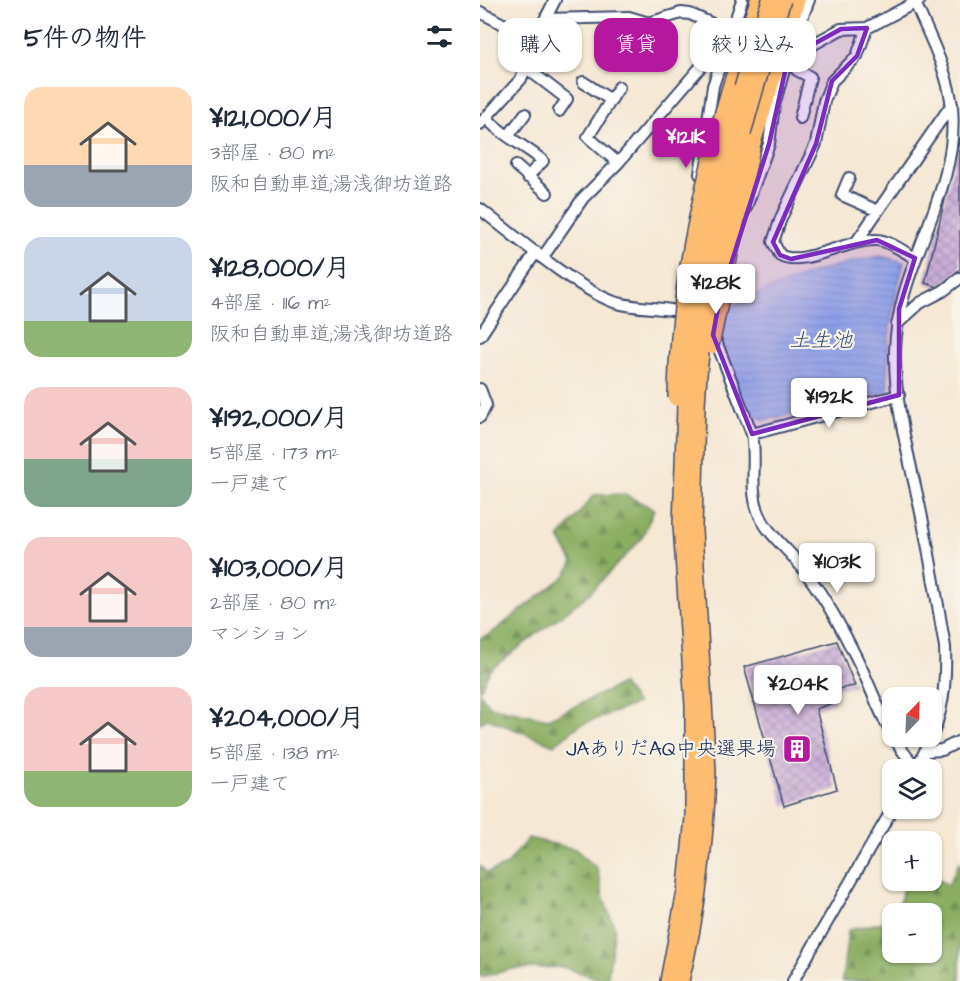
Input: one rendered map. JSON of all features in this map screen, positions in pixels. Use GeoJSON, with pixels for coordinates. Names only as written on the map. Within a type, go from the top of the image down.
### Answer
{"type":"FeatureCollection","features":[{"type":"Feature","properties":{"kind":"highway"},"geometry":{"type":"LineString","coordinates":[[691,405],[678,341],[691,250],[709,160],[758,0]]}},
{"type":"Feature","properties":{"kind":"highway"},"geometry":{"type":"LineString","coordinates":[[681,981],[690,947],[701,874],[708,780],[696,598],[691,405],[692,324],[717,179],[744,77],[770,0]]}},
{"type":"Feature","properties":{"kind":"highway"},"geometry":{"type":"LineString","coordinates":[[668,981],[683,910],[693,818],[694,727],[681,525],[691,405],[706,308],[731,175],[783,0]]}},
{"type":"Feature","properties":{"kind":"highway"},"geometry":{"type":"LineString","coordinates":[[691,405],[719,302],[753,143],[797,0]]}},
{"type":"Feature","properties":{"kind":"street"},"geometry":{"type":"LineString","coordinates":[[546,18],[555,0]]}},
{"type":"Feature","properties":{"kind":"street"},"geometry":{"type":"LineString","coordinates":[[734,18],[742,0]]}},
{"type":"Feature","properties":{"kind":"street"},"geometry":{"type":"LineString","coordinates":[[802,18],[809,0]]}},
{"type":"Feature","properties":{"kind":"street"},"geometry":{"type":"LineString","coordinates":[[816,40],[832,31],[867,28],[916,1],[955,109],[953,144],[946,177],[903,294],[895,351],[898,395],[945,647],[946,681],[941,711],[921,759]]}},
{"type":"Feature","properties":{"kind":"street"},"geometry":{"type":"LineString","coordinates":[[480,12],[498,21]]}},
{"type":"Feature","properties":{"kind":"street"},"geometry":{"type":"LineString","coordinates":[[582,18],[629,17],[649,23],[681,13],[697,18]]}},
{"type":"Feature","properties":{"kind":"street"},"geometry":{"type":"LineString","coordinates":[[867,28],[857,56],[832,81],[824,101],[816,144],[781,218],[773,242],[780,255],[791,259],[809,256],[857,241],[884,241],[915,258]]}},
{"type":"Feature","properties":{"kind":"street"},"geometry":{"type":"LineString","coordinates":[[523,72],[513,91],[483,121],[509,135],[543,161],[527,177]]}},
{"type":"Feature","properties":{"kind":"street"},"geometry":{"type":"LineString","coordinates":[[530,72],[567,99],[559,111]]}},
{"type":"Feature","properties":{"kind":"street"},"geometry":{"type":"LineString","coordinates":[[480,336],[583,198],[618,163],[696,72]]}},
{"type":"Feature","properties":{"kind":"street"},"geometry":{"type":"LineString","coordinates":[[675,310],[717,72]]}},
{"type":"Feature","properties":{"kind":"street"},"geometry":{"type":"LineString","coordinates":[[679,280],[728,279],[743,216],[769,144],[774,105],[783,72]]}},
{"type":"Feature","properties":{"kind":"street"},"geometry":{"type":"LineString","coordinates":[[800,118],[810,77],[801,72]]}},
{"type":"Feature","properties":{"kind":"street"},"geometry":{"type":"LineString","coordinates":[[583,82],[611,100]]}},
{"type":"Feature","properties":{"kind":"street"},"geometry":{"type":"LineString","coordinates":[[618,163],[588,136],[620,87]]}},
{"type":"Feature","properties":{"kind":"street"},"geometry":{"type":"LineString","coordinates":[[857,241],[955,109]]}},
{"type":"Feature","properties":{"kind":"street"},"geometry":{"type":"LineString","coordinates":[[509,135],[525,114]]}},
{"type":"Feature","properties":{"kind":"street"},"geometry":{"type":"LineString","coordinates":[[516,165],[547,193]]}},
{"type":"Feature","properties":{"kind":"street"},"geometry":{"type":"LineString","coordinates":[[849,178],[842,195],[878,211]]}},
{"type":"Feature","properties":{"kind":"street"},"geometry":{"type":"LineString","coordinates":[[480,209],[539,255],[612,301],[644,310],[675,310],[693,315],[703,321],[715,337],[752,434],[755,449],[753,487],[758,512],[766,526],[819,590],[853,651],[888,730],[909,759]]}},
{"type":"Feature","properties":{"kind":"street"},"geometry":{"type":"LineString","coordinates":[[897,324],[920,303],[943,291],[960,278]]}},
{"type":"Feature","properties":{"kind":"street"},"geometry":{"type":"LineString","coordinates":[[480,389],[486,405],[480,417]]}},
{"type":"Feature","properties":{"kind":"street"},"geometry":{"type":"LineString","coordinates":[[752,434],[898,395]]}},
{"type":"Feature","properties":{"kind":"street"},"geometry":{"type":"LineString","coordinates":[[926,751],[942,750],[960,741]]}},
{"type":"Feature","properties":{"kind":"street"},"geometry":{"type":"LineString","coordinates":[[792,981],[886,819]]}},
{"type":"Feature","properties":{"kind":"highlighted area"},"geometry":{"type":"Polygon","coordinates":[[[867,28],[857,56],[832,81],[816,144],[773,242],[780,255],[791,259],[877,240],[915,258],[899,309],[899,395],[752,434],[713,335],[719,302],[769,144],[790,49],[810,46],[841,29],[867,28]]]}},
{"type":"Feature","properties":{"kind":"green space"},"geometry":{"type":"Polygon","coordinates":[[[624,494],[654,509],[642,538],[588,595],[490,670],[480,690],[480,638],[489,635],[565,576],[573,562],[559,538],[594,495],[624,494]]]}},
{"type":"Feature","properties":{"kind":"green space"},"geometry":{"type":"Polygon","coordinates":[[[622,684],[637,704],[580,725],[554,745],[488,719],[480,723],[480,693],[490,706],[548,719],[622,684]]]}},
{"type":"Feature","properties":{"kind":"green space"},"geometry":{"type":"Polygon","coordinates":[[[528,838],[575,849],[597,868],[604,900],[615,928],[607,981],[562,967],[513,969],[480,977],[480,866],[487,873],[507,865],[528,838]]]}},
{"type":"Feature","properties":{"kind":"green space"},"geometry":{"type":"Polygon","coordinates":[[[960,861],[960,981],[842,981],[848,930],[882,922],[882,963],[942,963],[942,903],[900,903],[902,891],[942,891],[942,881],[948,885],[960,861]]]}},
{"type":"Feature","properties":{"kind":"water","name":"土生池"},"geometry":{"type":"Polygon","coordinates":[[[880,256],[904,262],[890,326],[888,392],[765,420],[747,412],[713,317],[732,306],[794,279],[880,256]]]}},
{"type":"Feature","properties":{"kind":"building"},"geometry":{"type":"Polygon","coordinates":[[[960,137],[960,269],[938,287],[925,283],[960,137]]]}},
{"type":"Feature","properties":{"kind":"building","name":"JAありだAQ中央選果場"},"geometry":{"type":"Polygon","coordinates":[[[837,641],[855,686],[831,690],[835,702],[816,709],[837,789],[784,806],[744,667],[837,641]]]}},
{"type":"Feature","properties":{"kind":"place","name":"JAありだAQ中央選果場"},"geometry":{"type":"Point","coordinates":[797,749]}}]}
